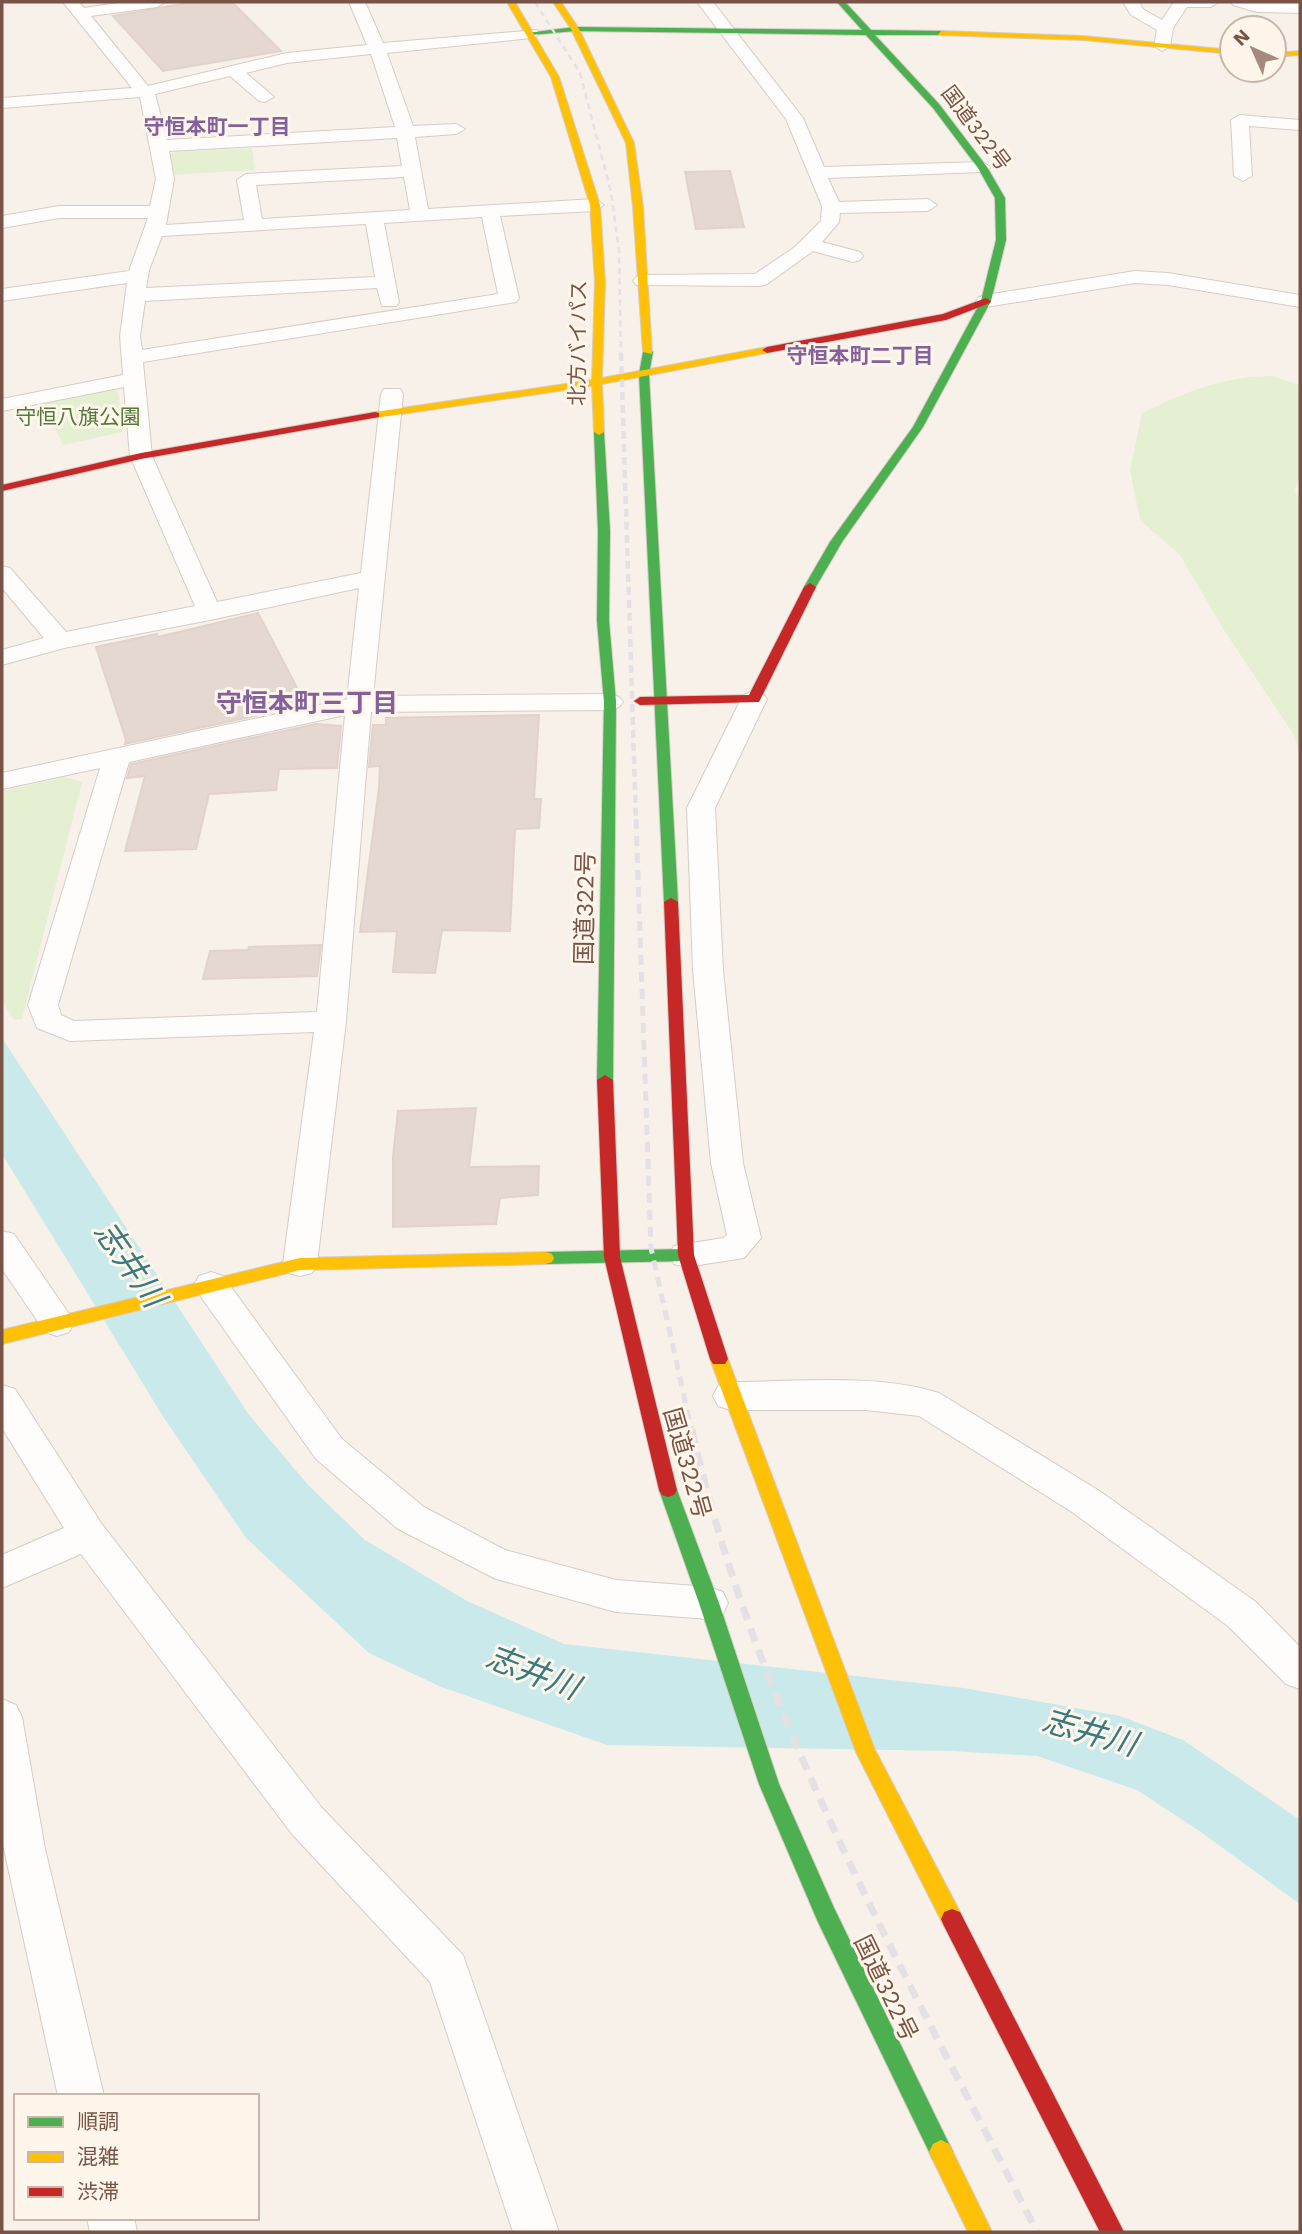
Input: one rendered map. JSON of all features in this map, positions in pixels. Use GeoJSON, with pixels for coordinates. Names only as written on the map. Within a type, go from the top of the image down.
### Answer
{"type":"FeatureCollection","features":[{"type":"Feature","properties":{"kind":"main road","name":"北方バイパス"},"geometry":{"type":"LineString","coordinates":[[511,2],[559,86],[595,205],[600,282],[597,382],[604,531],[603,621],[610,702]]}},
{"type":"Feature","properties":{"kind":"main road"},"geometry":{"type":"LineString","coordinates":[[557,2],[575,29],[630,143],[638,207],[648,355],[644,374],[663,700],[686,1255],[731,1396],[866,1752],[1112,2232]]}},
{"type":"Feature","properties":{"kind":"main road","name":"国道322号"},"geometry":{"type":"LineString","coordinates":[[754,699],[795,613],[836,542],[918,427],[986,301],[1001,240],[1000,198],[982,167],[936,106],[841,2]]}},
{"type":"Feature","properties":{"kind":"main road"},"geometry":{"type":"LineString","coordinates":[[531,33],[575,29],[867,30],[1072,38],[1218,51]]}},
{"type":"Feature","properties":{"kind":"main road"},"geometry":{"type":"LineString","coordinates":[[688,348],[939,306],[986,301]]}},
{"type":"Feature","properties":{"kind":"main road"},"geometry":{"type":"LineString","coordinates":[[2,488],[140,443],[392,399],[597,382],[946,317],[986,301]]}},
{"type":"Feature","properties":{"kind":"main road"},"geometry":{"type":"LineString","coordinates":[[610,702],[754,699]]}},
{"type":"Feature","properties":{"kind":"main road","name":"国道322号"},"geometry":{"type":"LineString","coordinates":[[610,702],[606,1101],[612,1257],[667,1488],[709,1603],[769,1784],[826,1915],[980,2232]]}},
{"type":"Feature","properties":{"kind":"main road"},"geometry":{"type":"LineString","coordinates":[[2,1337],[300,1264],[686,1255]]}},
{"type":"Feature","properties":{"kind":"street"},"geometry":{"type":"LineString","coordinates":[[75,7],[157,2]]}},
{"type":"Feature","properties":{"kind":"street"},"geometry":{"type":"LineString","coordinates":[[357,2],[377,48],[405,130],[420,215]]}},
{"type":"Feature","properties":{"kind":"street"},"geometry":{"type":"LineString","coordinates":[[642,282],[760,280],[809,244],[830,222],[831,208],[794,118],[705,2]]}},
{"type":"Feature","properties":{"kind":"street"},"geometry":{"type":"LineString","coordinates":[[1131,2],[1137,12],[1166,28]]}},
{"type":"Feature","properties":{"kind":"street"},"geometry":{"type":"LineString","coordinates":[[1162,46],[1166,28],[1182,2],[1211,2]]}},
{"type":"Feature","properties":{"kind":"street"},"geometry":{"type":"LineString","coordinates":[[1239,2],[1257,6],[1300,8]]}},
{"type":"Feature","properties":{"kind":"street"},"geometry":{"type":"LineString","coordinates":[[75,7],[150,99],[165,179],[157,221],[137,285],[130,336],[140,443],[210,613]]}},
{"type":"Feature","properties":{"kind":"street"},"geometry":{"type":"LineString","coordinates":[[2,103],[144,92],[287,58],[531,33]]}},
{"type":"Feature","properties":{"kind":"street"},"geometry":{"type":"LineString","coordinates":[[233,71],[265,97]]}},
{"type":"Feature","properties":{"kind":"street"},"geometry":{"type":"LineString","coordinates":[[1243,176],[1240,120],[1300,125]]}},
{"type":"Feature","properties":{"kind":"street"},"geometry":{"type":"LineString","coordinates":[[159,146],[456,129]]}},
{"type":"Feature","properties":{"kind":"street"},"geometry":{"type":"LineString","coordinates":[[818,173],[982,167]]}},
{"type":"Feature","properties":{"kind":"street"},"geometry":{"type":"LineString","coordinates":[[254,225],[246,180],[412,171]]}},
{"type":"Feature","properties":{"kind":"street"},"geometry":{"type":"LineString","coordinates":[[2,222],[59,212],[157,221],[254,225],[595,205]]}},
{"type":"Feature","properties":{"kind":"street"},"geometry":{"type":"LineString","coordinates":[[831,208],[928,205]]}},
{"type":"Feature","properties":{"kind":"street"},"geometry":{"type":"LineString","coordinates":[[2,405],[132,368],[392,317],[509,298],[490,212]]}},
{"type":"Feature","properties":{"kind":"street"},"geometry":{"type":"LineString","coordinates":[[374,218],[392,317]]}},
{"type":"Feature","properties":{"kind":"street"},"geometry":{"type":"LineString","coordinates":[[809,244],[853,256]]}},
{"type":"Feature","properties":{"kind":"street"},"geometry":{"type":"LineString","coordinates":[[986,301],[1135,277],[1168,279],[1300,300]]}},
{"type":"Feature","properties":{"kind":"street"},"geometry":{"type":"LineString","coordinates":[[2,295],[137,285],[386,282]]}},
{"type":"Feature","properties":{"kind":"street"},"geometry":{"type":"LineString","coordinates":[[300,1264],[331,1021],[359,704],[392,399]]}},
{"type":"Feature","properties":{"kind":"street"},"geometry":{"type":"LineString","coordinates":[[2,573],[60,641]]}},
{"type":"Feature","properties":{"kind":"street"},"geometry":{"type":"LineString","coordinates":[[2,658],[60,641],[210,613],[373,578]]}},
{"type":"Feature","properties":{"kind":"street"},"geometry":{"type":"LineString","coordinates":[[686,1255],[732,1249],[744,1238],[727,1163],[724,1135],[708,970],[701,808],[754,699]]}},
{"type":"Feature","properties":{"kind":"street"},"geometry":{"type":"LineString","coordinates":[[2,781],[359,704],[610,702]]}},
{"type":"Feature","properties":{"kind":"street"},"geometry":{"type":"LineString","coordinates":[[117,756],[43,1005],[48,1021],[70,1031],[331,1021]]}},
{"type":"Feature","properties":{"kind":"street"},"geometry":{"type":"LineString","coordinates":[[2,1242],[57,1324]]}},
{"type":"Feature","properties":{"kind":"street"},"geometry":{"type":"LineString","coordinates":[[202,1287],[330,1449],[411,1518],[496,1563],[616,1596],[709,1603]]}},
{"type":"Feature","properties":{"kind":"street"},"geometry":{"type":"LineString","coordinates":[[731,1396],[866,1396],[926,1403],[1086,1502],[1220,1598],[1242,1614],[1300,1672]]}},
{"type":"Feature","properties":{"kind":"street"},"geometry":{"type":"LineString","coordinates":[[2,1399],[88,1534],[307,1821],[448,1970],[525,2229]]}},
{"type":"Feature","properties":{"kind":"street"},"geometry":{"type":"LineString","coordinates":[[2,1572],[88,1534]]}},
{"type":"Feature","properties":{"kind":"street"},"geometry":{"type":"LineString","coordinates":[[2,1717],[13,1852],[80,2094]]}},
{"type":"Feature","properties":{"kind":"green space"},"geometry":{"type":"Polygon","coordinates":[[[252,148],[255,170],[171,175],[166,156],[175,152],[252,148]]]}},
{"type":"Feature","properties":{"kind":"green space"},"geometry":{"type":"Polygon","coordinates":[[[1272,376],[1300,385],[1300,477],[1294,491],[1300,499],[1300,751],[1292,732],[1222,627],[1180,555],[1140,520],[1130,470],[1142,413],[1174,398],[1221,382],[1272,376]]]}},
{"type":"Feature","properties":{"kind":"green space","name":"守恒八旗公園"},"geometry":{"type":"Polygon","coordinates":[[[104,386],[118,392],[123,432],[63,445],[41,400],[104,386]]]}},
{"type":"Feature","properties":{"kind":"green space"},"geometry":{"type":"Polygon","coordinates":[[[65,777],[82,782],[22,1019],[14,1020],[2,1001],[2,791],[65,777]]]}},
{"type":"Feature","properties":{"kind":"water","name":"志井川"},"geometry":{"type":"Polygon","coordinates":[[[2,1038],[249,1415],[309,1486],[365,1540],[467,1601],[564,1644],[964,1688],[1120,1716],[1183,1740],[1300,1820],[1300,1904],[1198,1830],[1137,1790],[1037,1756],[951,1751],[607,1745],[439,1686],[369,1653],[246,1538],[164,1418],[2,1154],[2,1038]]]}},
{"type":"Feature","properties":{"kind":"building"},"geometry":{"type":"Polygon","coordinates":[[[194,2],[232,2],[281,51],[163,71],[113,16],[194,2]]]}},
{"type":"Feature","properties":{"kind":"building"},"geometry":{"type":"Polygon","coordinates":[[[730,171],[744,227],[696,229],[685,172],[730,171]]]}},
{"type":"Feature","properties":{"kind":"building"},"geometry":{"type":"Polygon","coordinates":[[[258,613],[306,705],[125,744],[126,740],[96,647],[157,634],[158,637],[258,613]]]}},
{"type":"Feature","properties":{"kind":"building"},"geometry":{"type":"Polygon","coordinates":[[[539,715],[534,799],[541,799],[539,828],[515,829],[510,931],[442,930],[435,973],[393,972],[397,931],[360,932],[379,788],[380,766],[369,767],[373,725],[386,725],[386,718],[539,715]]]}},
{"type":"Feature","properties":{"kind":"building"},"geometry":{"type":"Polygon","coordinates":[[[316,724],[341,726],[337,768],[279,769],[276,790],[209,794],[196,849],[125,851],[145,776],[127,778],[131,764],[316,724]]]}},
{"type":"Feature","properties":{"kind":"building"},"geometry":{"type":"Polygon","coordinates":[[[321,945],[317,976],[203,979],[210,951],[321,945]]]}},
{"type":"Feature","properties":{"kind":"building"},"geometry":{"type":"Polygon","coordinates":[[[476,1108],[469,1167],[539,1166],[538,1195],[500,1198],[496,1224],[393,1227],[393,1157],[398,1111],[476,1108]]]}},
{"type":"Feature","properties":{"kind":"railway"},"geometry":{"type":"LineString","coordinates":[[535,2],[580,73],[611,192],[619,251],[621,355]]}},
{"type":"Feature","properties":{"kind":"railway"},"geometry":{"type":"LineString","coordinates":[[621,353],[636,821]]}},
{"type":"Feature","properties":{"kind":"railway"},"geometry":{"type":"LineString","coordinates":[[636,819],[651,1248],[692,1432]]}},
{"type":"Feature","properties":{"kind":"railway"},"geometry":{"type":"LineString","coordinates":[[692,1430],[720,1535],[754,1639],[795,1741],[887,1940],[1037,2232]]}},
{"type":"Feature","properties":{"kind":"traffic: fast"},"geometry":{"type":"LineString","coordinates":[[810,587],[836,542],[918,427],[986,301],[1001,240],[1000,198],[982,167],[936,106],[841,2]]}},
{"type":"Feature","properties":{"kind":"traffic: fast"},"geometry":{"type":"LineString","coordinates":[[531,33],[575,29],[941,33]]}},
{"type":"Feature","properties":{"kind":"traffic: fast"},"geometry":{"type":"LineString","coordinates":[[648,352],[644,374],[671,902]]}},
{"type":"Feature","properties":{"kind":"traffic: fast"},"geometry":{"type":"LineString","coordinates":[[599,432],[604,531],[603,621],[610,702],[605,1080]]}},
{"type":"Feature","properties":{"kind":"traffic: fast"},"geometry":{"type":"LineString","coordinates":[[546,1258],[686,1255]]}},
{"type":"Feature","properties":{"kind":"traffic: fast"},"geometry":{"type":"LineString","coordinates":[[668,1490],[769,1784],[826,1915],[941,2152]]}},
{"type":"Feature","properties":{"kind":"traffic: slow"},"geometry":{"type":"LineString","coordinates":[[511,2],[555,77],[595,205],[600,282],[597,382],[599,432]]}},
{"type":"Feature","properties":{"kind":"traffic: slow"},"geometry":{"type":"LineString","coordinates":[[557,2],[575,29],[630,143],[638,207],[648,352]]}},
{"type":"Feature","properties":{"kind":"traffic: slow"},"geometry":{"type":"LineString","coordinates":[[941,33],[1083,38],[1218,51]]}},
{"type":"Feature","properties":{"kind":"traffic: slow"},"geometry":{"type":"LineString","coordinates":[[1288,54],[1300,53]]}},
{"type":"Feature","properties":{"kind":"traffic: slow"},"geometry":{"type":"LineString","coordinates":[[375,415],[597,382],[767,350]]}},
{"type":"Feature","properties":{"kind":"traffic: slow"},"geometry":{"type":"LineString","coordinates":[[2,1337],[300,1264],[546,1258]]}},
{"type":"Feature","properties":{"kind":"traffic: slow"},"geometry":{"type":"LineString","coordinates":[[719,1359],[866,1752],[952,1919]]}},
{"type":"Feature","properties":{"kind":"traffic: slow"},"geometry":{"type":"LineString","coordinates":[[941,2152],[980,2232]]}},
{"type":"Feature","properties":{"kind":"traffic: jam"},"geometry":{"type":"LineString","coordinates":[[767,350],[946,317],[986,301]]}},
{"type":"Feature","properties":{"kind":"traffic: jam"},"geometry":{"type":"LineString","coordinates":[[2,488],[141,456],[375,415]]}},
{"type":"Feature","properties":{"kind":"traffic: jam"},"geometry":{"type":"LineString","coordinates":[[640,701],[754,699],[810,587]]}},
{"type":"Feature","properties":{"kind":"traffic: jam"},"geometry":{"type":"LineString","coordinates":[[671,902],[686,1255],[719,1359]]}},
{"type":"Feature","properties":{"kind":"traffic: jam"},"geometry":{"type":"LineString","coordinates":[[605,1080],[612,1257],[668,1490]]}},
{"type":"Feature","properties":{"kind":"traffic: jam"},"geometry":{"type":"LineString","coordinates":[[952,1919],[1112,2232]]}},
{"type":"Feature","properties":{"kind":"district","name":"守恒本町一丁目"},"geometry":{"type":"Point","coordinates":[217,127]}},
{"type":"Feature","properties":{"kind":"district","name":"守恒本町二丁目"},"geometry":{"type":"Point","coordinates":[860,356]}},
{"type":"Feature","properties":{"kind":"district","name":"守恒本町三丁目"},"geometry":{"type":"Point","coordinates":[307,703]}}]}
